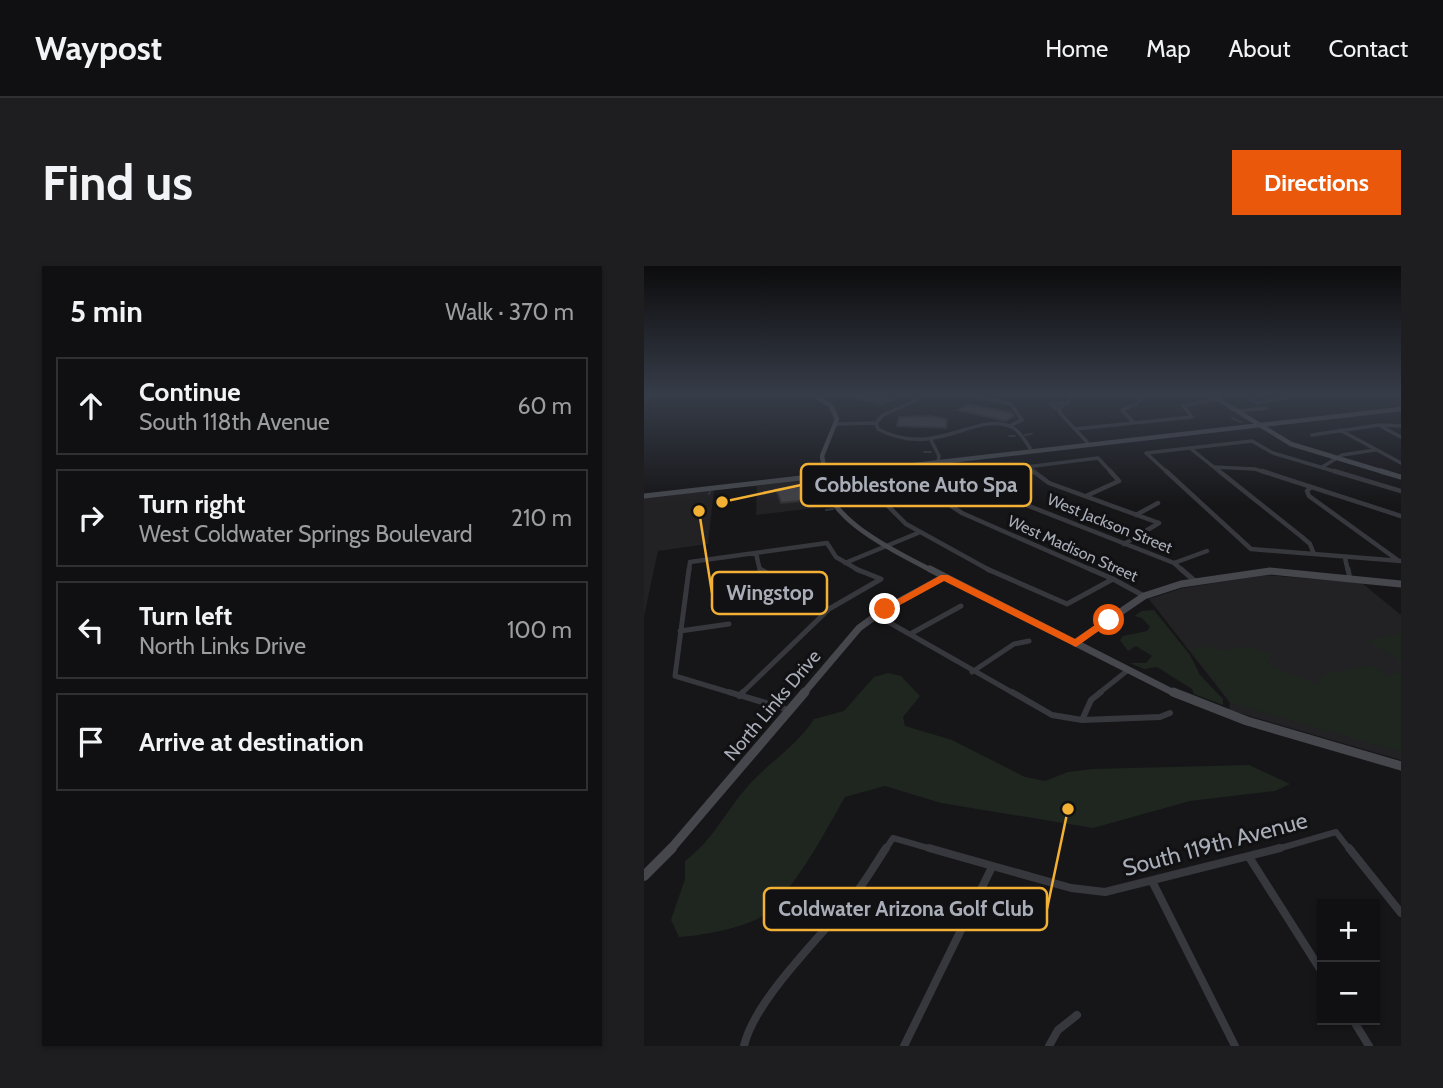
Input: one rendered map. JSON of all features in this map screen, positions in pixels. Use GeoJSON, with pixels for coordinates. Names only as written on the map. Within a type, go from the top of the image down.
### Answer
{"type":"FeatureCollection","features":[{"type":"Feature","properties":{"kind":"street"},"geometry":{"type":"LineString","coordinates":[[834,431],[822,456],[822,478],[827,492],[832,502],[855,524],[885,546],[1128,670],[1215,710],[1401,766]]}},
{"type":"Feature","properties":{"kind":"street"},"geometry":{"type":"LineString","coordinates":[[881,431],[892,437],[931,440],[957,436],[967,431]]}},
{"type":"Feature","properties":{"kind":"street"},"geometry":{"type":"LineString","coordinates":[[1014,431],[1031,450]]}},
{"type":"Feature","properties":{"kind":"street"},"geometry":{"type":"LineString","coordinates":[[1077,431],[1087,442]]}},
{"type":"Feature","properties":{"kind":"street"},"geometry":{"type":"LineString","coordinates":[[1031,450],[1188,431]]}},
{"type":"Feature","properties":{"kind":"street"},"geometry":{"type":"LineString","coordinates":[[645,494],[1193,431]]}},
{"type":"Feature","properties":{"kind":"street"},"geometry":{"type":"LineString","coordinates":[[1270,431],[1291,444],[1401,477]]}},
{"type":"Feature","properties":{"kind":"street"},"geometry":{"type":"LineString","coordinates":[[1312,435],[1332,431]]}},
{"type":"Feature","properties":{"kind":"street"},"geometry":{"type":"LineString","coordinates":[[1342,431],[1401,463]]}},
{"type":"Feature","properties":{"kind":"street"},"geometry":{"type":"LineString","coordinates":[[931,440],[939,456],[937,461]]}},
{"type":"Feature","properties":{"kind":"street"},"geometry":{"type":"LineString","coordinates":[[1146,453],[1252,440],[1273,453],[1401,491]]}},
{"type":"Feature","properties":{"kind":"street"},"geometry":{"type":"LineString","coordinates":[[1190,448],[1302,537],[1310,544],[1314,554]]}},
{"type":"Feature","properties":{"kind":"street"},"geometry":{"type":"LineString","coordinates":[[1321,468],[1336,458],[1374,450]]}},
{"type":"Feature","properties":{"kind":"street"},"geometry":{"type":"LineString","coordinates":[[1146,453],[1251,549],[1400,561]]}},
{"type":"Feature","properties":{"kind":"street"},"geometry":{"type":"LineString","coordinates":[[977,472],[1098,458],[1119,481],[1086,496]]}},
{"type":"Feature","properties":{"kind":"street"},"geometry":{"type":"LineString","coordinates":[[645,494],[937,461]]}},
{"type":"Feature","properties":{"kind":"street"},"geometry":{"type":"LineString","coordinates":[[1029,466],[1041,479],[1159,523]]}},
{"type":"Feature","properties":{"kind":"street"},"geometry":{"type":"LineString","coordinates":[[1214,467],[1245,467],[1401,516]]}},
{"type":"Feature","properties":{"kind":"street","name":"West Jackson Street"},"geometry":{"type":"LineString","coordinates":[[977,472],[991,487],[1006,497],[1174,563],[1196,582]]}},
{"type":"Feature","properties":{"kind":"street"},"geometry":{"type":"LineString","coordinates":[[923,478],[867,485],[881,506],[918,533],[1067,604],[1113,579]]}},
{"type":"Feature","properties":{"kind":"street","name":"West Madison Street"},"geometry":{"type":"LineString","coordinates":[[923,478],[942,500],[981,522],[1113,579],[1144,596]]}},
{"type":"Feature","properties":{"kind":"street"},"geometry":{"type":"LineString","coordinates":[[697,490],[744,481]]}},
{"type":"Feature","properties":{"kind":"street"},"geometry":{"type":"LineString","coordinates":[[942,500],[991,487]]}},
{"type":"Feature","properties":{"kind":"street"},"geometry":{"type":"LineString","coordinates":[[1311,487],[1307,491],[1309,496],[1400,561]]}},
{"type":"Feature","properties":{"kind":"street"},"geometry":{"type":"LineString","coordinates":[[1136,514],[1158,503]]}},
{"type":"Feature","properties":{"kind":"street"},"geometry":{"type":"LineString","coordinates":[[1124,544],[1159,523]]}},
{"type":"Feature","properties":{"kind":"street"},"geometry":{"type":"LineString","coordinates":[[845,563],[918,533]]}},
{"type":"Feature","properties":{"kind":"street"},"geometry":{"type":"LineString","coordinates":[[740,696],[829,609],[881,579],[845,563],[832,554],[827,543],[690,562],[675,676],[689,678],[740,696],[789,710]]}},
{"type":"Feature","properties":{"kind":"street"},"geometry":{"type":"LineString","coordinates":[[1174,563],[1207,551]]}},
{"type":"Feature","properties":{"kind":"street"},"geometry":{"type":"LineString","coordinates":[[755,553],[760,571],[829,609]]}},
{"type":"Feature","properties":{"kind":"street"},"geometry":{"type":"LineString","coordinates":[[1345,558],[1350,579]]}},
{"type":"Feature","properties":{"kind":"street"},"geometry":{"type":"LineString","coordinates":[[1076,643],[1144,596],[1196,582],[1270,571],[1401,584]]}},
{"type":"Feature","properties":{"kind":"street","name":"North Links Drive"},"geometry":{"type":"LineString","coordinates":[[644,876],[678,842],[846,641],[875,615],[944,577]]}},
{"type":"Feature","properties":{"kind":"street"},"geometry":{"type":"LineString","coordinates":[[912,634],[961,606]]}},
{"type":"Feature","properties":{"kind":"street"},"geometry":{"type":"LineString","coordinates":[[875,615],[1052,715],[1082,720],[1160,718],[1170,713]]}},
{"type":"Feature","properties":{"kind":"street"},"geometry":{"type":"LineString","coordinates":[[680,631],[729,624]]}},
{"type":"Feature","properties":{"kind":"street"},"geometry":{"type":"LineString","coordinates":[[972,672],[1014,644],[1029,641]]}},
{"type":"Feature","properties":{"kind":"street"},"geometry":{"type":"LineString","coordinates":[[1082,720],[1091,700],[1128,670]]}},
{"type":"Feature","properties":{"kind":"street","name":"South 119th Avenue"},"geometry":{"type":"LineString","coordinates":[[1105,892],[1249,857],[1336,832],[1401,914]]}},
{"type":"Feature","properties":{"kind":"street"},"geometry":{"type":"LineString","coordinates":[[744,1046],[747,1033],[763,1006],[857,892],[893,838],[1071,888],[1105,892]]}},
{"type":"Feature","properties":{"kind":"street"},"geometry":{"type":"LineString","coordinates":[[1249,857],[1317,964]]}},
{"type":"Feature","properties":{"kind":"street"},"geometry":{"type":"LineString","coordinates":[[904,1046],[992,867]]}},
{"type":"Feature","properties":{"kind":"street"},"geometry":{"type":"LineString","coordinates":[[1152,881],[1235,1046]]}},
{"type":"Feature","properties":{"kind":"street"},"geometry":{"type":"LineString","coordinates":[[1049,1046],[1058,1030],[1077,1015]]}},
{"type":"Feature","properties":{"kind":"street"},"geometry":{"type":"LineString","coordinates":[[1356,1025],[1369,1046]]}},
{"type":"Feature","properties":{"kind":"shaded area"},"geometry":{"type":"Polygon","coordinates":[[[819,478],[824,495],[832,506],[756,515],[757,486],[819,478]]]}},
{"type":"Feature","properties":{"kind":"shaded area"},"geometry":{"type":"Polygon","coordinates":[[[714,490],[708,544],[658,551],[644,616],[644,498],[714,490]]]}},
{"type":"Feature","properties":{"kind":"shaded area"},"geometry":{"type":"Polygon","coordinates":[[[1265,575],[1362,583],[1401,615],[1401,760],[1229,710],[1230,703],[1149,599],[1183,588],[1265,575]]]}},
{"type":"Feature","properties":{"kind":"shaded area"},"geometry":{"type":"Polygon","coordinates":[[[1154,610],[1190,655],[1200,675],[1223,699],[1223,705],[1194,694],[1192,689],[1157,667],[1144,669],[1130,663],[1146,663],[1152,656],[1136,646],[1128,651],[1120,640],[1123,636],[1147,631],[1150,627],[1142,618],[1134,616],[1142,611],[1154,610]]]}},
{"type":"Feature","properties":{"kind":"shaded area"},"geometry":{"type":"Polygon","coordinates":[[[1401,633],[1401,662],[1368,640],[1401,633]]]}},
{"type":"Feature","properties":{"kind":"shaded area"},"geometry":{"type":"Polygon","coordinates":[[[1206,646],[1218,650],[1244,647],[1258,649],[1272,655],[1266,664],[1317,684],[1324,674],[1373,665],[1385,676],[1401,672],[1401,752],[1231,703],[1190,649],[1206,646]]]}},
{"type":"Feature","properties":{"kind":"shaded area"},"geometry":{"type":"Polygon","coordinates":[[[888,673],[901,676],[920,696],[903,717],[905,726],[952,740],[1025,777],[1045,781],[1068,772],[1093,769],[1249,765],[1290,784],[1275,791],[1190,801],[1093,828],[941,803],[885,786],[845,797],[800,873],[766,913],[749,923],[712,933],[679,937],[671,920],[685,879],[685,861],[712,834],[748,786],[799,738],[814,719],[844,711],[874,677],[888,673]]]}},
{"type":"Feature","properties":{"kind":"building"},"geometry":{"type":"Polygon","coordinates":[[[802,486],[803,501],[781,503],[776,489],[802,486]]]}},
{"type":"Feature","properties":{"kind":"waterway"},"geometry":{"type":"LineString","coordinates":[[1025,435],[1032,434]]}},
{"type":"Feature","properties":{"kind":"waterway"},"geometry":{"type":"LineString","coordinates":[[1009,436],[1015,436]]}},
{"type":"Feature","properties":{"kind":"waterway"},"geometry":{"type":"LineString","coordinates":[[924,452],[931,452]]}},
{"type":"Feature","properties":{"kind":"waterway"},"geometry":{"type":"LineString","coordinates":[[826,510],[833,509]]}},
{"type":"Feature","properties":{"kind":"place","name":"Cobblestone Auto Spa"},"geometry":{"type":"Point","coordinates":[722,502]}},
{"type":"Feature","properties":{"kind":"place","name":"Wingstop"},"geometry":{"type":"Point","coordinates":[699,511]}},
{"type":"Feature","properties":{"kind":"place","name":"Coldwater Arizona Golf Club"},"geometry":{"type":"Point","coordinates":[1068,809]}},
{"type":"Feature","properties":{"kind":"route"},"geometry":{"type":"LineString","coordinates":[[885,609],[944,577],[1076,643],[1109,620]]}}]}
